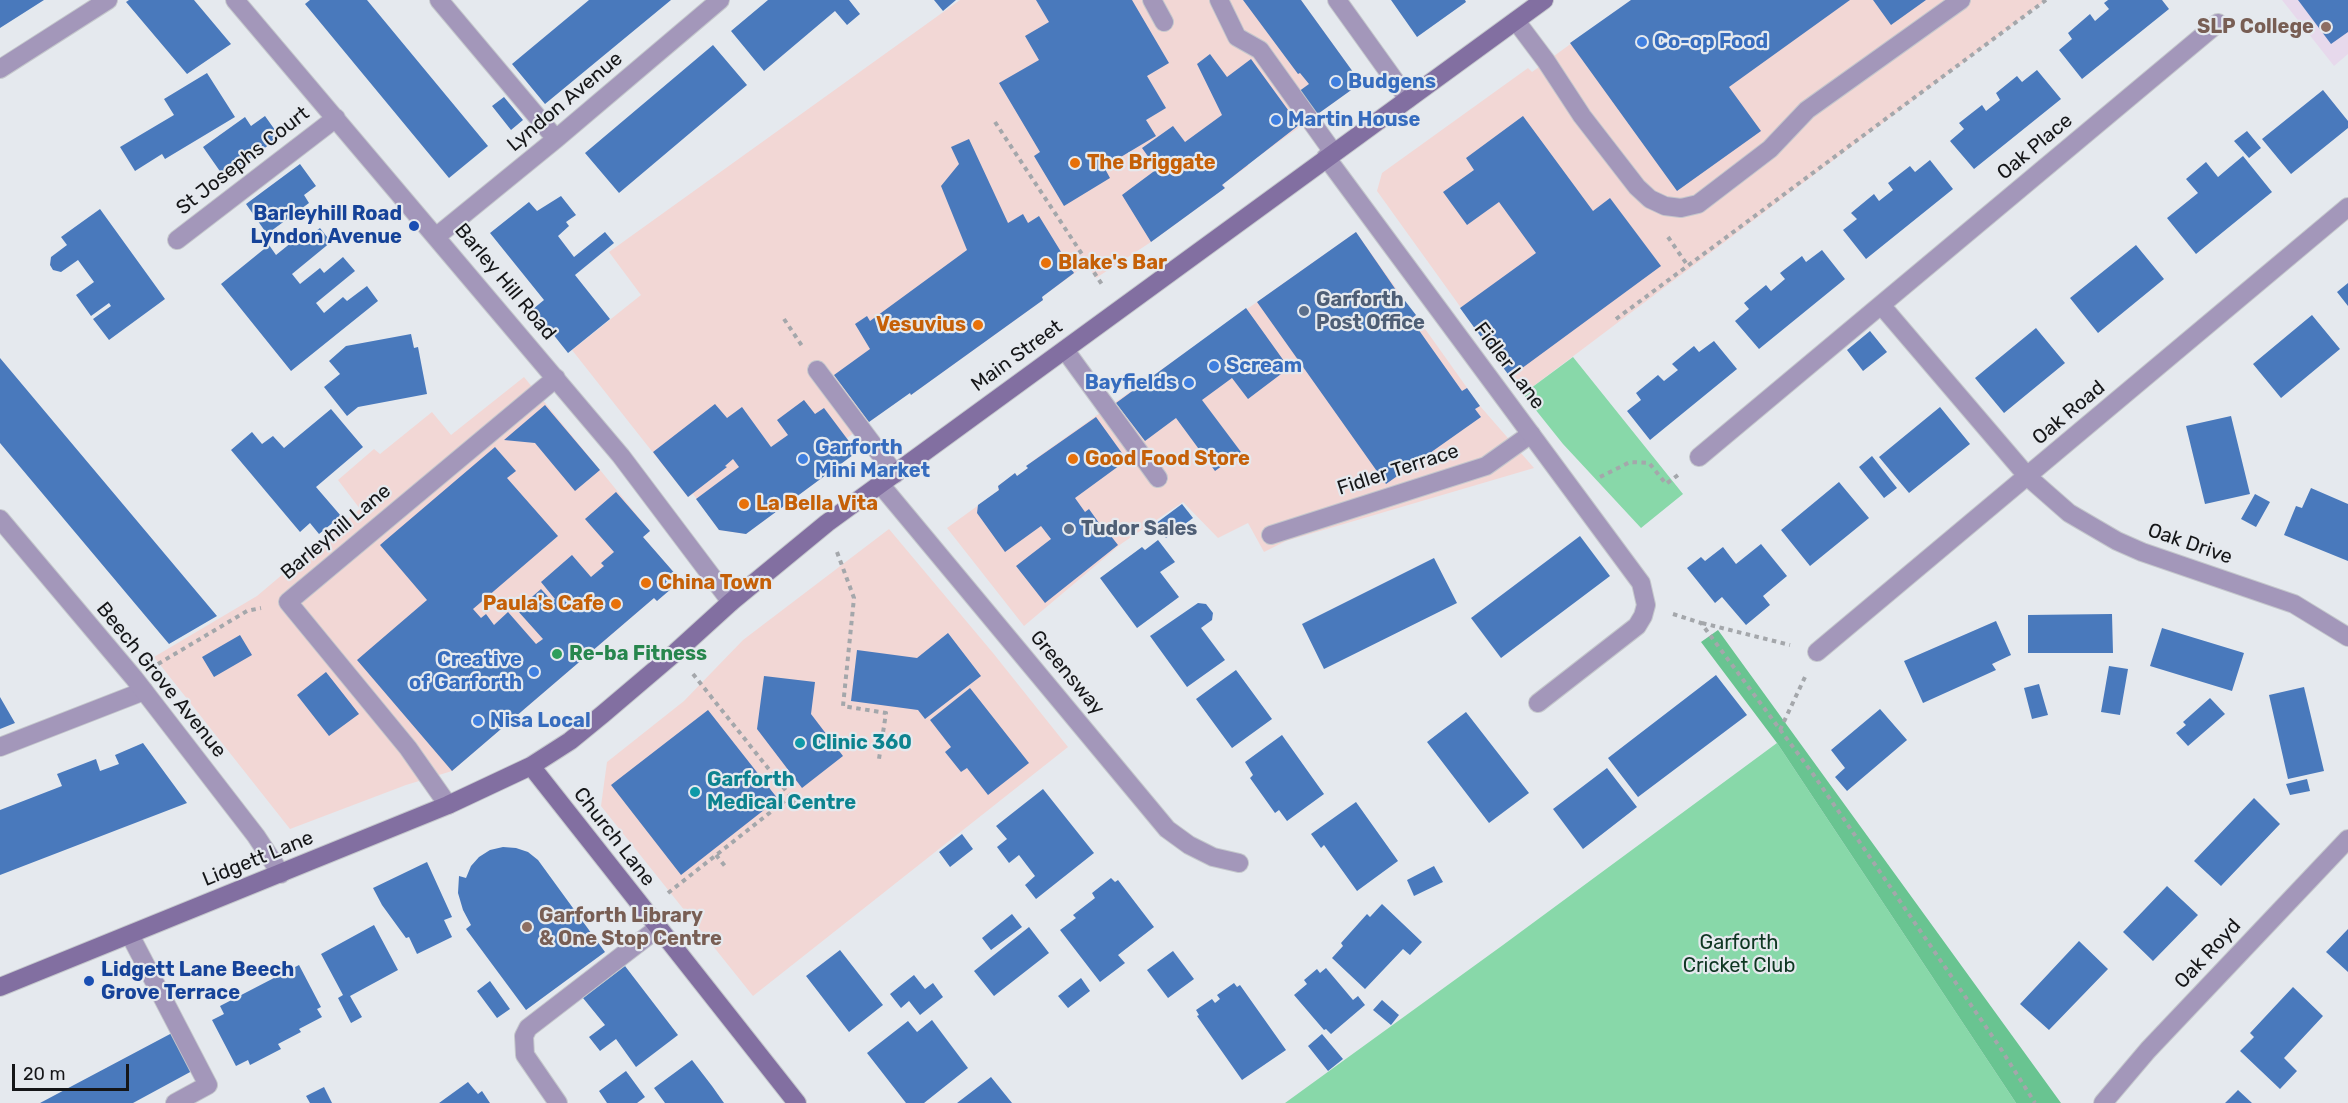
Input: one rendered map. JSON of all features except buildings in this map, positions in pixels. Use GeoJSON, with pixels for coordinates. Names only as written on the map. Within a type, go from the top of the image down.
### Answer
{"type":"FeatureCollection","features":[{"type":"Feature","properties":{"kind":"main road","name":"Main Street"},"geometry":{"type":"LineString","coordinates":[[531,766],[570,741],[676,652],[731,602],[827,523],[1544,0]]}},
{"type":"Feature","properties":{"kind":"main road","name":"Lidgett Lane"},"geometry":{"type":"LineString","coordinates":[[0,987],[448,805],[531,766]]}},
{"type":"Feature","properties":{"kind":"main road","name":"Church Lane"},"geometry":{"type":"LineString","coordinates":[[531,766],[797,1103]]}},
{"type":"Feature","properties":{"kind":"street"},"geometry":{"type":"LineString","coordinates":[[0,69],[108,0]]}},
{"type":"Feature","properties":{"kind":"street","name":"Barley Hill Road"},"geometry":{"type":"LineString","coordinates":[[235,0],[621,456],[731,602]]}},
{"type":"Feature","properties":{"kind":"street"},"geometry":{"type":"LineString","coordinates":[[439,0],[556,139]]}},
{"type":"Feature","properties":{"kind":"street","name":"Lyndon Avenue"},"geometry":{"type":"LineString","coordinates":[[437,236],[720,0]]}},
{"type":"Feature","properties":{"kind":"street"},"geometry":{"type":"LineString","coordinates":[[1152,0],[1164,22]]}},
{"type":"Feature","properties":{"kind":"street","name":"Fidler Lane"},"geometry":{"type":"LineString","coordinates":[[1219,0],[1238,37],[1260,50],[1330,155],[1641,583],[1646,605]]}},
{"type":"Feature","properties":{"kind":"street"},"geometry":{"type":"LineString","coordinates":[[1337,0],[1408,99]]}},
{"type":"Feature","properties":{"kind":"street"},"geometry":{"type":"LineString","coordinates":[[1516,21],[1546,61],[1582,116],[1637,187],[1657,203],[1681,208],[1698,204],[1770,149],[1807,110],[1961,0]]}},
{"type":"Feature","properties":{"kind":"street","name":"Oak Place"},"geometry":{"type":"LineString","coordinates":[[1699,458],[2218,23]]}},
{"type":"Feature","properties":{"kind":"street","name":"St Josephs Court"},"geometry":{"type":"LineString","coordinates":[[177,240],[336,118]]}},
{"type":"Feature","properties":{"kind":"street","name":"Oak Road"},"geometry":{"type":"LineString","coordinates":[[1817,652],[2348,207]]}},
{"type":"Feature","properties":{"kind":"street"},"geometry":{"type":"LineString","coordinates":[[1881,305],[2028,477]]}},
{"type":"Feature","properties":{"kind":"street"},"geometry":{"type":"LineString","coordinates":[[1065,350],[1158,478]]}},
{"type":"Feature","properties":{"kind":"street","name":"Greensway"},"geometry":{"type":"LineString","coordinates":[[817,370],[888,479],[1167,829],[1189,845],[1213,857],[1239,863]]}},
{"type":"Feature","properties":{"kind":"street","name":"Barleyhill Lane"},"geometry":{"type":"LineString","coordinates":[[448,805],[408,748],[288,602],[556,378]]}},
{"type":"Feature","properties":{"kind":"street","name":"Fidler Terrace"},"geometry":{"type":"LineString","coordinates":[[1271,535],[1486,466],[1532,434]]}},
{"type":"Feature","properties":{"kind":"street","name":"Oak Drive"},"geometry":{"type":"LineString","coordinates":[[2028,477],[2069,513],[2117,541],[2142,552],[2294,604],[2348,637]]}},
{"type":"Feature","properties":{"kind":"street","name":"Beech Grove Avenue"},"geometry":{"type":"LineString","coordinates":[[0,519],[139,685],[256,836],[281,874]]}},
{"type":"Feature","properties":{"kind":"street"},"geometry":{"type":"LineString","coordinates":[[1538,703],[1637,626],[1646,605]]}},
{"type":"Feature","properties":{"kind":"street"},"geometry":{"type":"LineString","coordinates":[[0,747],[139,685]]}},
{"type":"Feature","properties":{"kind":"street","name":"Oak Royd"},"geometry":{"type":"LineString","coordinates":[[2105,1101],[2148,1050],[2348,838]]}},
{"type":"Feature","properties":{"kind":"street"},"geometry":{"type":"LineString","coordinates":[[558,1103],[525,1055],[524,1036],[528,1028],[658,928]]}},
{"type":"Feature","properties":{"kind":"street"},"geometry":{"type":"LineString","coordinates":[[130,934],[208,1085],[175,1103]]}},
{"type":"Feature","properties":{"kind":"path"},"geometry":{"type":"LineString","coordinates":[[1616,319],[2046,0]]}},
{"type":"Feature","properties":{"kind":"path"},"geometry":{"type":"LineString","coordinates":[[995,122],[1119,310]]}},
{"type":"Feature","properties":{"kind":"path"},"geometry":{"type":"LineString","coordinates":[[1668,237],[1688,266]]}},
{"type":"Feature","properties":{"kind":"path"},"geometry":{"type":"LineString","coordinates":[[1572,490],[1581,482],[1598,478],[1630,462],[1649,463],[1665,484],[1699,458]]}},
{"type":"Feature","properties":{"kind":"path"},"geometry":{"type":"LineString","coordinates":[[827,523],[854,598],[843,706],[886,713],[879,759]]}},
{"type":"Feature","properties":{"kind":"path"},"geometry":{"type":"LineString","coordinates":[[139,685],[247,611],[288,602]]}},
{"type":"Feature","properties":{"kind":"path"},"geometry":{"type":"LineString","coordinates":[[1646,605],[1701,623],[1817,652],[1780,730]]}},
{"type":"Feature","properties":{"kind":"path"},"geometry":{"type":"LineString","coordinates":[[1701,623],[1820,784],[1999,1046],[2035,1103]]}},
{"type":"Feature","properties":{"kind":"path"},"geometry":{"type":"LineString","coordinates":[[676,652],[799,807]]}},
{"type":"Feature","properties":{"kind":"path"},"geometry":{"type":"LineString","coordinates":[[644,912],[791,796]]}},
{"type":"Feature","properties":{"kind":"path"},"geometry":{"type":"LineString","coordinates":[[716,855],[725,866]]}},
{"type":"Feature","properties":{"kind":"shaded area"},"geometry":{"type":"Polygon","coordinates":[[[960,0],[1301,0],[1361,83],[1248,164],[1223,184],[1225,188],[1151,242],[1096,278],[1087,264],[1042,297],[1043,300],[847,438],[857,452],[746,534],[719,530],[693,494],[688,497],[572,350],[641,295],[609,252],[960,0]]]}},
{"type":"Feature","properties":{"kind":"shaded area"},"geometry":{"type":"Polygon","coordinates":[[[1631,0],[2046,0],[1523,394],[1377,191],[1382,173],[1528,68],[1532,72],[1631,0]]]}},
{"type":"Feature","properties":{"kind":"shaded area","name":"SLP College"},"geometry":{"type":"Polygon","coordinates":[[[2282,0],[2348,0],[2348,54],[2334,66],[2282,0]]]}},
{"type":"Feature","properties":{"kind":"shaded area"},"geometry":{"type":"Polygon","coordinates":[[[1356,232],[1480,406],[1534,468],[1286,541],[1264,552],[1248,523],[1218,538],[1183,502],[1121,544],[1024,626],[947,528],[998,491],[998,486],[1015,473],[1017,476],[1042,454],[1356,232]]]}},
{"type":"Feature","properties":{"kind":"shaded area"},"geometry":{"type":"Polygon","coordinates":[[[524,377],[650,531],[643,537],[677,576],[674,579],[678,583],[657,601],[654,598],[452,771],[406,785],[290,829],[154,657],[257,596],[360,509],[338,480],[374,449],[380,454],[432,412],[451,435],[524,377]]]}},
{"type":"Feature","properties":{"kind":"shaded area"},"geometry":{"type":"Polygon","coordinates":[[[889,529],[1068,747],[753,996],[601,806],[607,762],[684,701],[743,640],[889,529]]]}},
{"type":"Feature","properties":{"kind":"green space"},"geometry":{"type":"Polygon","coordinates":[[[1573,357],[1683,494],[1641,528],[1563,444],[1523,394],[1573,357]]]}},
{"type":"Feature","properties":{"kind":"green space"},"geometry":{"type":"Polygon","coordinates":[[[1718,630],[2061,1103],[2016,1103],[1777,743],[1701,642],[1718,630]]]}},
{"type":"Feature","properties":{"kind":"green space","name":"Garforth Cricket Club"},"geometry":{"type":"Polygon","coordinates":[[[1777,743],[2016,1103],[1285,1103],[1503,945],[1777,743]]]}},
{"type":"Feature","properties":{"kind":"place","name":"SLP College"},"geometry":{"type":"Point","coordinates":[2326,27]}},
{"type":"Feature","properties":{"kind":"place","name":"Co-op Food"},"geometry":{"type":"Point","coordinates":[1642,42]}},
{"type":"Feature","properties":{"kind":"place","name":"Budgens"},"geometry":{"type":"Point","coordinates":[1336,82]}},
{"type":"Feature","properties":{"kind":"place","name":"Martin House"},"geometry":{"type":"Point","coordinates":[1276,120]}},
{"type":"Feature","properties":{"kind":"place","name":"The Briggate"},"geometry":{"type":"Point","coordinates":[1075,163]}},
{"type":"Feature","properties":{"kind":"place","name":"Barleyhill Road Lyndon Avenue"},"geometry":{"type":"Point","coordinates":[414,226]}},
{"type":"Feature","properties":{"kind":"place","name":"Blake's Bar"},"geometry":{"type":"Point","coordinates":[1046,263]}},
{"type":"Feature","properties":{"kind":"place","name":"Garforth Post Office"},"geometry":{"type":"Point","coordinates":[1304,311]}},
{"type":"Feature","properties":{"kind":"place","name":"Vesuvius"},"geometry":{"type":"Point","coordinates":[978,325]}},
{"type":"Feature","properties":{"kind":"place","name":"Scream"},"geometry":{"type":"Point","coordinates":[1214,366]}},
{"type":"Feature","properties":{"kind":"place","name":"Bayfields"},"geometry":{"type":"Point","coordinates":[1189,383]}},
{"type":"Feature","properties":{"kind":"place","name":"Garforth Mini Market"},"geometry":{"type":"Point","coordinates":[803,459]}},
{"type":"Feature","properties":{"kind":"place","name":"Good Food Store"},"geometry":{"type":"Point","coordinates":[1073,459]}},
{"type":"Feature","properties":{"kind":"place","name":"La Bella Vita"},"geometry":{"type":"Point","coordinates":[744,504]}},
{"type":"Feature","properties":{"kind":"place","name":"Tudor Sales"},"geometry":{"type":"Point","coordinates":[1069,529]}},
{"type":"Feature","properties":{"kind":"place","name":"China Town"},"geometry":{"type":"Point","coordinates":[646,583]}},
{"type":"Feature","properties":{"kind":"place","name":"Paula's Cafe"},"geometry":{"type":"Point","coordinates":[616,604]}},
{"type":"Feature","properties":{"kind":"place","name":"Re-ba Fitness"},"geometry":{"type":"Point","coordinates":[557,654]}},
{"type":"Feature","properties":{"kind":"place","name":"Creative of Garforth"},"geometry":{"type":"Point","coordinates":[534,672]}},
{"type":"Feature","properties":{"kind":"place","name":"Nisa Local"},"geometry":{"type":"Point","coordinates":[478,721]}},
{"type":"Feature","properties":{"kind":"place","name":"Clinic 360"},"geometry":{"type":"Point","coordinates":[800,743]}},
{"type":"Feature","properties":{"kind":"place","name":"Garforth Medical Centre"},"geometry":{"type":"Point","coordinates":[695,792]}},
{"type":"Feature","properties":{"kind":"place","name":"Garforth Library & One Stop Centre"},"geometry":{"type":"Point","coordinates":[527,927]}},
{"type":"Feature","properties":{"kind":"place","name":"Lidgett Lane Beech Grove Terrace"},"geometry":{"type":"Point","coordinates":[89,981]}}]}
